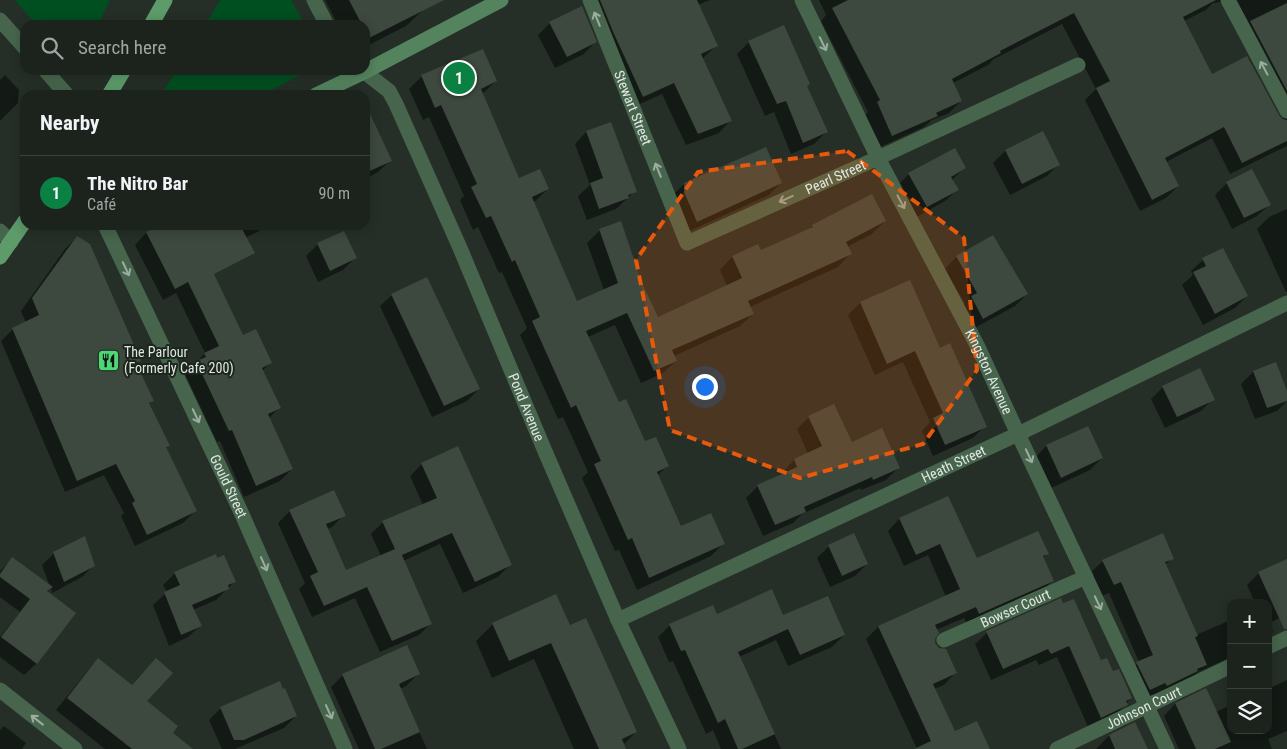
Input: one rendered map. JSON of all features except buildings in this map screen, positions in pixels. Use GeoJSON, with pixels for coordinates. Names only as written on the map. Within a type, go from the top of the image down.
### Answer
{"type":"FeatureCollection","features":[{"type":"Feature","properties":{"kind":"main road"},"geometry":{"type":"LineString","coordinates":[[153,20],[165,0]]}},
{"type":"Feature","properties":{"kind":"main road"},"geometry":{"type":"LineString","coordinates":[[112,90],[121,75]]}},
{"type":"Feature","properties":{"kind":"main road"},"geometry":{"type":"LineString","coordinates":[[0,257],[5,236],[20,225]]}},
{"type":"Feature","properties":{"kind":"street"},"geometry":{"type":"LineString","coordinates":[[314,0],[324,20]]}},
{"type":"Feature","properties":{"kind":"street"},"geometry":{"type":"LineString","coordinates":[[370,67],[501,0]]}},
{"type":"Feature","properties":{"kind":"street","name":"Stewart Street"},"geometry":{"type":"LineString","coordinates":[[590,0],[676,215]]}},
{"type":"Feature","properties":{"kind":"street","name":"Kingston Avenue"},"geometry":{"type":"LineString","coordinates":[[802,0],[878,158],[978,345],[1146,707],[1168,749]]}},
{"type":"Feature","properties":{"kind":"street"},"geometry":{"type":"LineString","coordinates":[[1228,0],[1283,96],[1287,111]]}},
{"type":"Feature","properties":{"kind":"street"},"geometry":{"type":"LineString","coordinates":[[0,20],[20,42]]}},
{"type":"Feature","properties":{"kind":"street","name":"Pearl Street"},"geometry":{"type":"LineString","coordinates":[[676,215],[687,242],[878,158],[1078,64]]}},
{"type":"Feature","properties":{"kind":"street"},"geometry":{"type":"LineString","coordinates":[[49,75],[63,90]]}},
{"type":"Feature","properties":{"kind":"street"},"geometry":{"type":"LineString","coordinates":[[326,90],[355,75]]}},
{"type":"Feature","properties":{"kind":"street","name":"Pond Avenue"},"geometry":{"type":"LineString","coordinates":[[368,75],[389,92],[396,104],[460,248],[618,620],[679,749]]}},
{"type":"Feature","properties":{"kind":"street","name":"Gould Street"},"geometry":{"type":"LineString","coordinates":[[107,230],[241,512],[345,749]]}},
{"type":"Feature","properties":{"kind":"street","name":"Heath Street"},"geometry":{"type":"LineString","coordinates":[[618,620],[1018,434],[1287,303]]}},
{"type":"Feature","properties":{"kind":"street","name":"Bowser Court"},"geometry":{"type":"LineString","coordinates":[[944,640],[1086,577]]}},
{"type":"Feature","properties":{"kind":"street"},"geometry":{"type":"LineString","coordinates":[[1272,645],[1287,638]]}},
{"type":"Feature","properties":{"kind":"street","name":"Johnson Court"},"geometry":{"type":"LineString","coordinates":[[1057,749],[1227,668]]}},
{"type":"Feature","properties":{"kind":"street"},"geometry":{"type":"LineString","coordinates":[[0,690],[75,749]]}},
{"type":"Feature","properties":{"kind":"highlighted area"},"geometry":{"type":"Polygon","coordinates":[[[847,151],[964,238],[977,370],[923,444],[800,478],[670,430],[636,260],[698,172],[847,151]]]}},
{"type":"Feature","properties":{"kind":"green space"},"geometry":{"type":"Polygon","coordinates":[[[15,0],[110,0],[100,20],[32,20],[15,0]]]}},
{"type":"Feature","properties":{"kind":"green space"},"geometry":{"type":"Polygon","coordinates":[[[220,0],[291,0],[302,20],[208,20],[220,0]]]}},
{"type":"Feature","properties":{"kind":"green space"},"geometry":{"type":"Polygon","coordinates":[[[174,75],[300,75],[272,90],[164,90],[174,75]]]}},
{"type":"Feature","properties":{"kind":"place","name":"The Nitro Bar"},"geometry":{"type":"Point","coordinates":[459,78]}},
{"type":"Feature","properties":{"kind":"place","name":"The Parlour (Formerly Cafe 200)"},"geometry":{"type":"Point","coordinates":[108,360]}}]}
